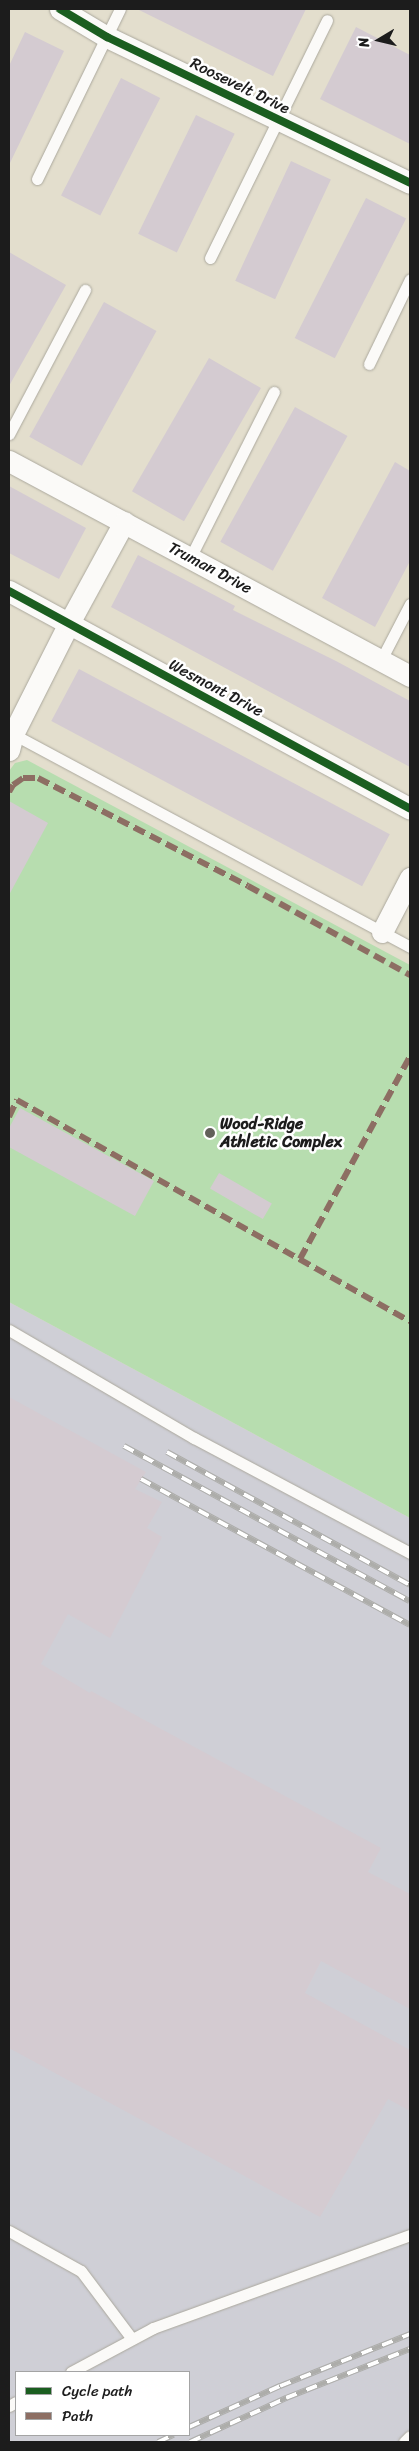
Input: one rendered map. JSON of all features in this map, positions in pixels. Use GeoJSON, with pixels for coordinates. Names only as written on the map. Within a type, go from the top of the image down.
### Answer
{"type":"FeatureCollection","features":[{"type":"Feature","properties":{"kind":"street","name":"Roosevelt Drive"},"geometry":{"type":"LineString","coordinates":[[60,9],[107,37],[410,183]]}},
{"type":"Feature","properties":{"kind":"street","name":"Truman Drive"},"geometry":{"type":"LineString","coordinates":[[9,461],[410,676]]}},
{"type":"Feature","properties":{"kind":"street"},"geometry":{"type":"LineString","coordinates":[[11,742],[68,623],[124,522]]}},
{"type":"Feature","properties":{"kind":"street","name":"Wesmont Drive"},"geometry":{"type":"LineString","coordinates":[[9,591],[410,809]]}},
{"type":"Feature","properties":{"kind":"street"},"geometry":{"type":"LineString","coordinates":[[382,932],[410,878]]}},
{"type":"Feature","properties":{"kind":"lane"},"geometry":{"type":"LineString","coordinates":[[37,179],[120,9]]}},
{"type":"Feature","properties":{"kind":"lane"},"geometry":{"type":"LineString","coordinates":[[210,258],[327,20]]}},
{"type":"Feature","properties":{"kind":"lane"},"geometry":{"type":"LineString","coordinates":[[369,364],[410,279]]}},
{"type":"Feature","properties":{"kind":"lane"},"geometry":{"type":"LineString","coordinates":[[9,434],[85,290]]}},
{"type":"Feature","properties":{"kind":"lane"},"geometry":{"type":"LineString","coordinates":[[190,558],[274,392]]}},
{"type":"Feature","properties":{"kind":"lane"},"geometry":{"type":"LineString","coordinates":[[381,660],[410,604]]}},
{"type":"Feature","properties":{"kind":"lane"},"geometry":{"type":"LineString","coordinates":[[11,742],[410,948]]}},
{"type":"Feature","properties":{"kind":"lane"},"geometry":{"type":"LineString","coordinates":[[9,1330],[194,1438],[410,1553]]}},
{"type":"Feature","properties":{"kind":"lane"},"geometry":{"type":"LineString","coordinates":[[9,2231],[81,2271],[132,2339]]}},
{"type":"Feature","properties":{"kind":"lane"},"geometry":{"type":"LineString","coordinates":[[72,2371],[153,2328],[410,2235]]}},
{"type":"Feature","properties":{"kind":"lane"},"geometry":{"type":"LineString","coordinates":[[404,2442],[410,2436]]}},
{"type":"Feature","properties":{"kind":"shaded area"},"geometry":{"type":"Polygon","coordinates":[[[9,1302],[410,1518],[410,2442],[9,2442],[9,1302]]]}},
{"type":"Feature","properties":{"kind":"green space","name":"Wood-Ridge Athletic Complex"},"geometry":{"type":"Polygon","coordinates":[[[27,760],[410,965],[410,1518],[9,1302],[9,771],[15,763],[27,760]]]}},
{"type":"Feature","properties":{"kind":"building"},"geometry":{"type":"Polygon","coordinates":[[[137,9],[306,9],[273,76],[137,9]]]}},
{"type":"Feature","properties":{"kind":"building"},"geometry":{"type":"Polygon","coordinates":[[[356,27],[410,55],[410,144],[320,99],[356,27]]]}},
{"type":"Feature","properties":{"kind":"building"},"geometry":{"type":"Polygon","coordinates":[[[25,32],[64,51],[9,165],[9,66],[25,32]]]}},
{"type":"Feature","properties":{"kind":"building"},"geometry":{"type":"Polygon","coordinates":[[[121,78],[160,98],[100,216],[61,196],[121,78]]]}},
{"type":"Feature","properties":{"kind":"building"},"geometry":{"type":"Polygon","coordinates":[[[196,115],[235,134],[177,252],[138,234],[196,115]]]}},
{"type":"Feature","properties":{"kind":"building"},"geometry":{"type":"Polygon","coordinates":[[[291,161],[331,180],[275,299],[235,281],[291,161]]]}},
{"type":"Feature","properties":{"kind":"building"},"geometry":{"type":"Polygon","coordinates":[[[366,198],[406,218],[335,358],[295,338],[366,198]]]}},
{"type":"Feature","properties":{"kind":"building"},"geometry":{"type":"Polygon","coordinates":[[[9,252],[66,285],[9,386],[9,252]]]}},
{"type":"Feature","properties":{"kind":"building"},"geometry":{"type":"Polygon","coordinates":[[[104,302],[156,331],[82,466],[29,437],[104,302]]]}},
{"type":"Feature","properties":{"kind":"building"},"geometry":{"type":"Polygon","coordinates":[[[209,358],[261,388],[184,521],[132,491],[209,358]]]}},
{"type":"Feature","properties":{"kind":"building"},"geometry":{"type":"Polygon","coordinates":[[[295,407],[347,436],[273,571],[220,542],[295,407]]]}},
{"type":"Feature","properties":{"kind":"building"},"geometry":{"type":"Polygon","coordinates":[[[395,462],[410,471],[410,561],[375,627],[322,598],[395,462]]]}},
{"type":"Feature","properties":{"kind":"building"},"geometry":{"type":"Polygon","coordinates":[[[9,486],[86,528],[59,579],[9,553],[9,486]]]}},
{"type":"Feature","properties":{"kind":"building"},"geometry":{"type":"Polygon","coordinates":[[[138,555],[235,606],[233,610],[336,661],[410,701],[410,767],[111,607],[138,555]]]}},
{"type":"Feature","properties":{"kind":"building"},"geometry":{"type":"Polygon","coordinates":[[[79,669],[390,834],[362,886],[51,721],[79,669]]]}},
{"type":"Feature","properties":{"kind":"building"},"geometry":{"type":"Polygon","coordinates":[[[9,801],[48,823],[9,895],[9,801]]]}},
{"type":"Feature","properties":{"kind":"building"},"geometry":{"type":"Polygon","coordinates":[[[20,1108],[154,1181],[135,1216],[9,1147],[9,1128],[20,1108]]]}},
{"type":"Feature","properties":{"kind":"building"},"geometry":{"type":"Polygon","coordinates":[[[219,1173],[272,1204],[263,1219],[210,1189],[219,1173]]]}},
{"type":"Feature","properties":{"kind":"building"},"geometry":{"type":"Polygon","coordinates":[[[9,1397],[146,1472],[135,1489],[162,1502],[147,1528],[162,1537],[110,1638],[68,1614],[41,1664],[90,1693],[91,1691],[381,1848],[368,1872],[410,1894],[410,2009],[321,1961],[305,1993],[410,2050],[410,2111],[388,2099],[320,2217],[9,2048],[9,1397]]]}},
{"type":"Feature","properties":{"kind":"railway"},"geometry":{"type":"LineString","coordinates":[[124,1446],[410,1601]]}},
{"type":"Feature","properties":{"kind":"railway"},"geometry":{"type":"LineString","coordinates":[[167,1452],[410,1585]]}},
{"type":"Feature","properties":{"kind":"railway"},"geometry":{"type":"LineString","coordinates":[[141,1479],[410,1625]]}},
{"type":"Feature","properties":{"kind":"railway"},"geometry":{"type":"LineString","coordinates":[[190,2427],[280,2386],[410,2334]]}},
{"type":"Feature","properties":{"kind":"railway"},"geometry":{"type":"LineString","coordinates":[[190,2442],[286,2398],[410,2349]]}},
{"type":"Feature","properties":{"kind":"railway"},"geometry":{"type":"LineString","coordinates":[[158,2442],[171,2436]]}},
{"type":"Feature","properties":{"kind":"marked path"},"geometry":{"type":"LineString","coordinates":[[9,792],[13,785],[23,778],[38,778],[248,886],[410,975]]}},
{"type":"Feature","properties":{"kind":"marked path"},"geometry":{"type":"LineString","coordinates":[[300,1259],[410,1056]]}},
{"type":"Feature","properties":{"kind":"marked path"},"geometry":{"type":"LineString","coordinates":[[9,1117],[17,1100],[410,1321]]}},
{"type":"Feature","properties":{"kind":"cycle path"},"geometry":{"type":"LineString","coordinates":[[60,9],[107,37],[410,183]]}},
{"type":"Feature","properties":{"kind":"cycle path"},"geometry":{"type":"LineString","coordinates":[[9,591],[410,809]]}},
{"type":"Feature","properties":{"kind":"place","name":"Wood-Ridge Athletic Complex"},"geometry":{"type":"Point","coordinates":[210,1133]}}]}
